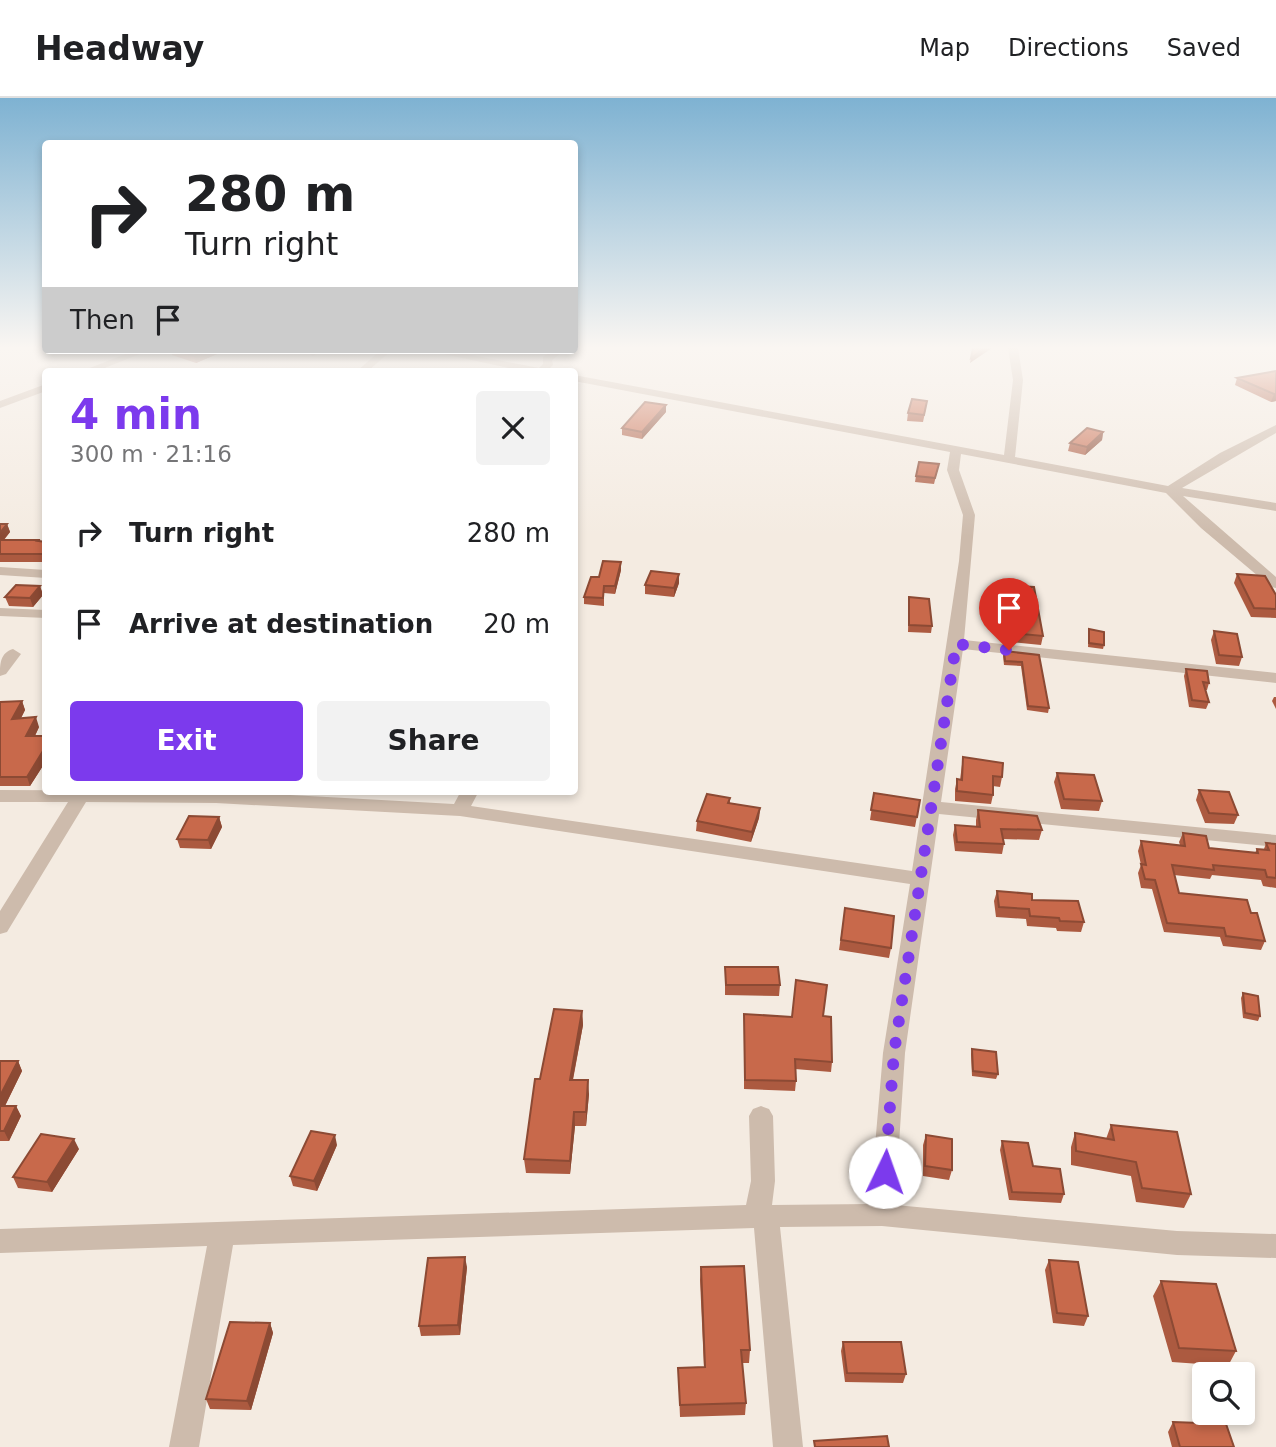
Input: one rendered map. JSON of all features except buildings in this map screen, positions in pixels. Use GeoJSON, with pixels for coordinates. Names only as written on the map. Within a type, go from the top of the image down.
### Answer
{"type":"FeatureCollection","features":[{"type":"Feature","properties":{"kind":"street"},"geometry":{"type":"LineString","coordinates":[[749,411],[956,450],[1010,457],[1170,490],[1276,507]]}},
{"type":"Feature","properties":{"kind":"street"},"geometry":{"type":"LineString","coordinates":[[1010,457],[1015,411]]}},
{"type":"Feature","properties":{"kind":"street"},"geometry":{"type":"LineString","coordinates":[[1170,490],[1276,428]]}},
{"type":"Feature","properties":{"kind":"street"},"geometry":{"type":"LineString","coordinates":[[882,1215],[894,1053],[956,644],[969,515],[953,470],[956,450]]}},
{"type":"Feature","properties":{"kind":"street"},"geometry":{"type":"LineString","coordinates":[[1170,490],[1206,525],[1276,584]]}},
{"type":"Feature","properties":{"kind":"street"},"geometry":{"type":"LineString","coordinates":[[0,571],[42,574]]}},
{"type":"Feature","properties":{"kind":"street"},"geometry":{"type":"LineString","coordinates":[[0,612],[42,614]]}},
{"type":"Feature","properties":{"kind":"street"},"geometry":{"type":"LineString","coordinates":[[956,644],[1276,678]]}},
{"type":"Feature","properties":{"kind":"street"},"geometry":{"type":"LineString","coordinates":[[0,671],[13,654]]}},
{"type":"Feature","properties":{"kind":"street"},"geometry":{"type":"LineString","coordinates":[[0,927],[81,795]]}},
{"type":"Feature","properties":{"kind":"street"},"geometry":{"type":"LineString","coordinates":[[460,810],[468,795]]}},
{"type":"Feature","properties":{"kind":"street"},"geometry":{"type":"LineString","coordinates":[[0,796],[216,797],[460,810],[921,879]]}},
{"type":"Feature","properties":{"kind":"street"},"geometry":{"type":"LineString","coordinates":[[932,807],[1276,841]]}},
{"type":"Feature","properties":{"kind":"street"},"geometry":{"type":"LineString","coordinates":[[761,1116],[761,1217],[788,1447]]}},
{"type":"Feature","properties":{"kind":"street"},"geometry":{"type":"LineString","coordinates":[[0,1241],[882,1215],[1177,1243],[1276,1246]]}},
{"type":"Feature","properties":{"kind":"street"},"geometry":{"type":"LineString","coordinates":[[184,1447],[222,1234]]}},
{"type":"Feature","properties":{"kind":"route"},"geometry":{"type":"LineString","coordinates":[[885,1172],[894,1053],[956,644],[1009,650]]}}]}
